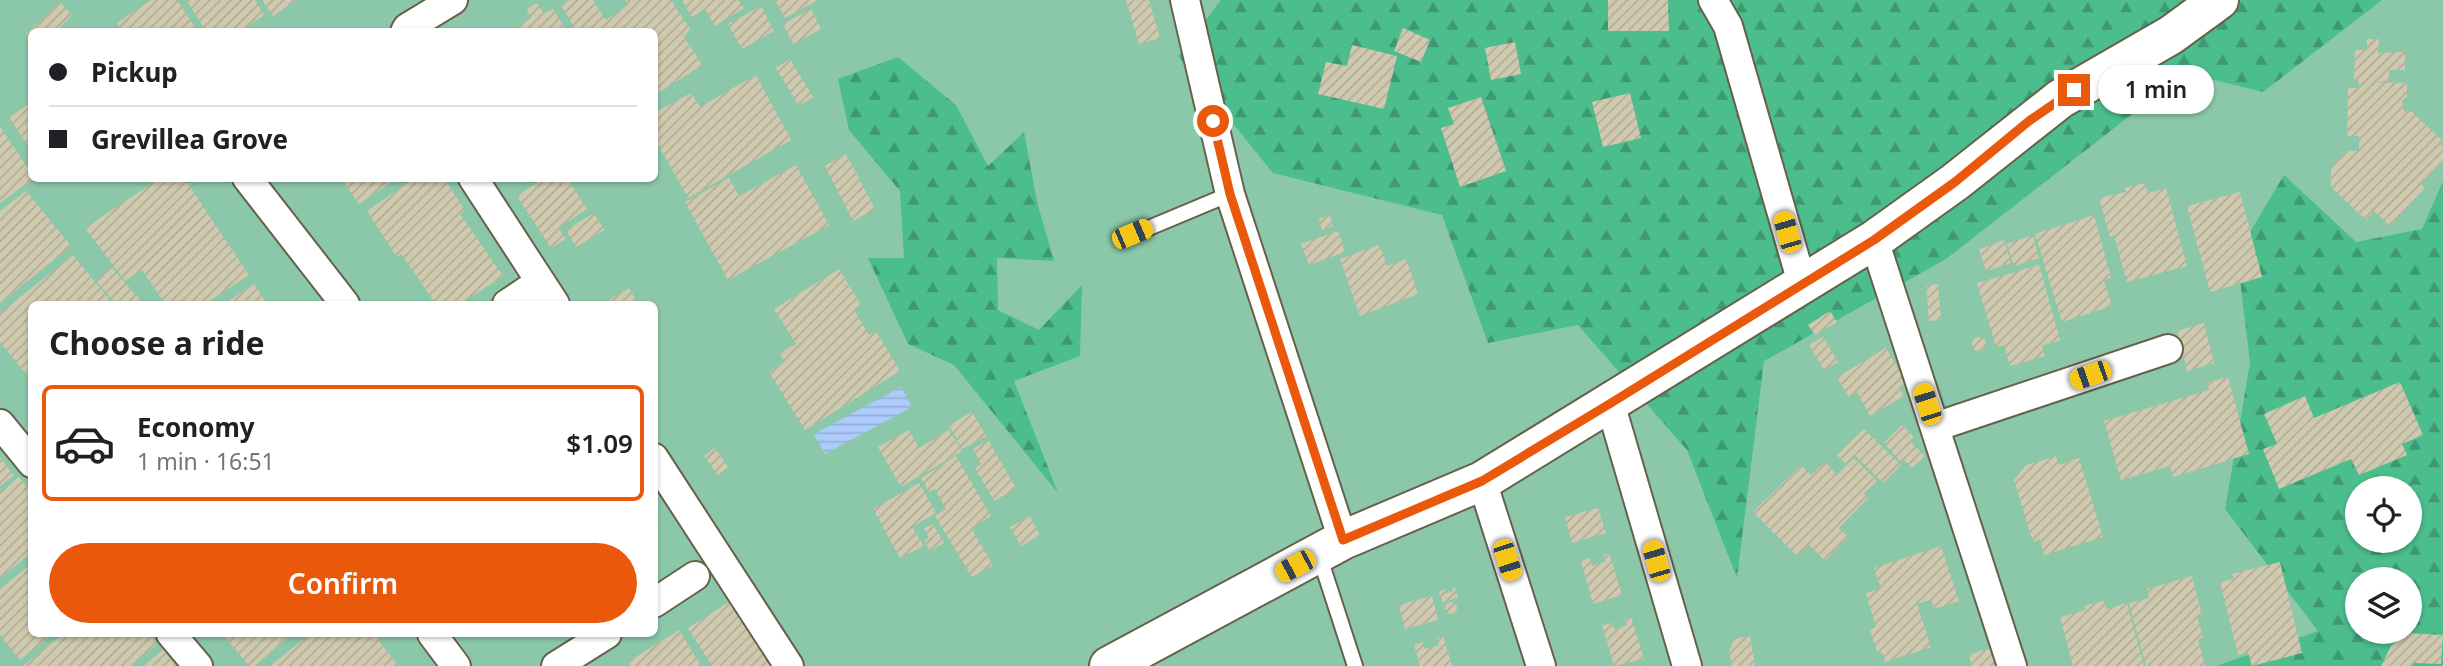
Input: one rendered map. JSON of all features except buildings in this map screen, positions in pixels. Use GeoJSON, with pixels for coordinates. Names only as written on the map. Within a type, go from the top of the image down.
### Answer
{"type":"FeatureCollection","features":[{"type":"Feature","properties":{"kind":"street"},"geometry":{"type":"LineString","coordinates":[[407,28],[453,0]]}},
{"type":"Feature","properties":{"kind":"street"},"geometry":{"type":"LineString","coordinates":[[1185,0],[1230,194],[1331,547]]}},
{"type":"Feature","properties":{"kind":"street"},"geometry":{"type":"LineString","coordinates":[[1713,0],[1728,26],[1802,284]]}},
{"type":"Feature","properties":{"kind":"street"},"geometry":{"type":"LineString","coordinates":[[1109,666],[1331,547],[1482,481],[1874,240],[1955,182],[2060,99],[2171,35],[2220,0]]}},
{"type":"Feature","properties":{"kind":"street"},"geometry":{"type":"LineString","coordinates":[[250,182],[343,301]]}},
{"type":"Feature","properties":{"kind":"street"},"geometry":{"type":"LineString","coordinates":[[476,182],[548,293],[518,301]]}},
{"type":"Feature","properties":{"kind":"street"},"geometry":{"type":"LineString","coordinates":[[1874,240],[2012,666]]}},
{"type":"Feature","properties":{"kind":"street"},"geometry":{"type":"LineString","coordinates":[[1935,427],[2168,349]]}},
{"type":"Feature","properties":{"kind":"street"},"geometry":{"type":"LineString","coordinates":[[1611,403],[1687,666]]}},
{"type":"Feature","properties":{"kind":"street"},"geometry":{"type":"LineString","coordinates":[[0,424],[28,458]]}},
{"type":"Feature","properties":{"kind":"street"},"geometry":{"type":"LineString","coordinates":[[658,464],[789,666]]}},
{"type":"Feature","properties":{"kind":"street"},"geometry":{"type":"LineString","coordinates":[[1482,481],[1541,666]]}},
{"type":"Feature","properties":{"kind":"street"},"geometry":{"type":"LineString","coordinates":[[658,600],[695,576]]}},
{"type":"Feature","properties":{"kind":"street"},"geometry":{"type":"LineString","coordinates":[[174,637],[198,666]]}},
{"type":"Feature","properties":{"kind":"street"},"geometry":{"type":"LineString","coordinates":[[434,637],[456,666]]}},
{"type":"Feature","properties":{"kind":"street"},"geometry":{"type":"LineString","coordinates":[[556,666],[602,637]]}},
{"type":"Feature","properties":{"kind":"lane"},"geometry":{"type":"LineString","coordinates":[[1132,234],[1230,194]]}},
{"type":"Feature","properties":{"kind":"lane"},"geometry":{"type":"LineString","coordinates":[[1331,547],[1355,666]]}},
{"type":"Feature","properties":{"kind":"green space"},"geometry":{"type":"Polygon","coordinates":[[[0,0],[2443,0],[2443,666],[0,666],[0,0]]]}},
{"type":"Feature","properties":{"kind":"green space"},"geometry":{"type":"Polygon","coordinates":[[[1221,0],[2382,0],[2263,92],[2185,73],[1946,259],[1764,361],[1737,578],[1687,450],[1578,325],[1488,343],[1442,215],[1273,173],[1178,56],[1221,0]]]}},
{"type":"Feature","properties":{"kind":"green space"},"geometry":{"type":"Polygon","coordinates":[[[898,57],[956,105],[988,166],[1024,132],[1037,202],[1054,261],[997,258],[998,310],[1039,330],[1082,285],[1080,356],[1014,381],[1058,493],[954,365],[908,344],[868,258],[904,258],[900,191],[849,130],[838,79],[898,57]]]}},
{"type":"Feature","properties":{"kind":"green space"},"geometry":{"type":"Polygon","coordinates":[[[2284,175],[2356,242],[2422,229],[2443,181],[2443,666],[2216,666],[2318,631],[2225,509],[2250,363],[2237,254],[2284,175]]]}},
{"type":"Feature","properties":{"kind":"water"},"geometry":{"type":"Polygon","coordinates":[[[901,387],[912,407],[825,454],[814,434],[901,387]]]}},
{"type":"Feature","properties":{"kind":"route"},"geometry":{"type":"LineString","coordinates":[[1213,121],[1230,194],[1343,540],[1482,481],[1611,403],[1874,240],[1955,182],[2029,121],[2074,90]]}}]}
